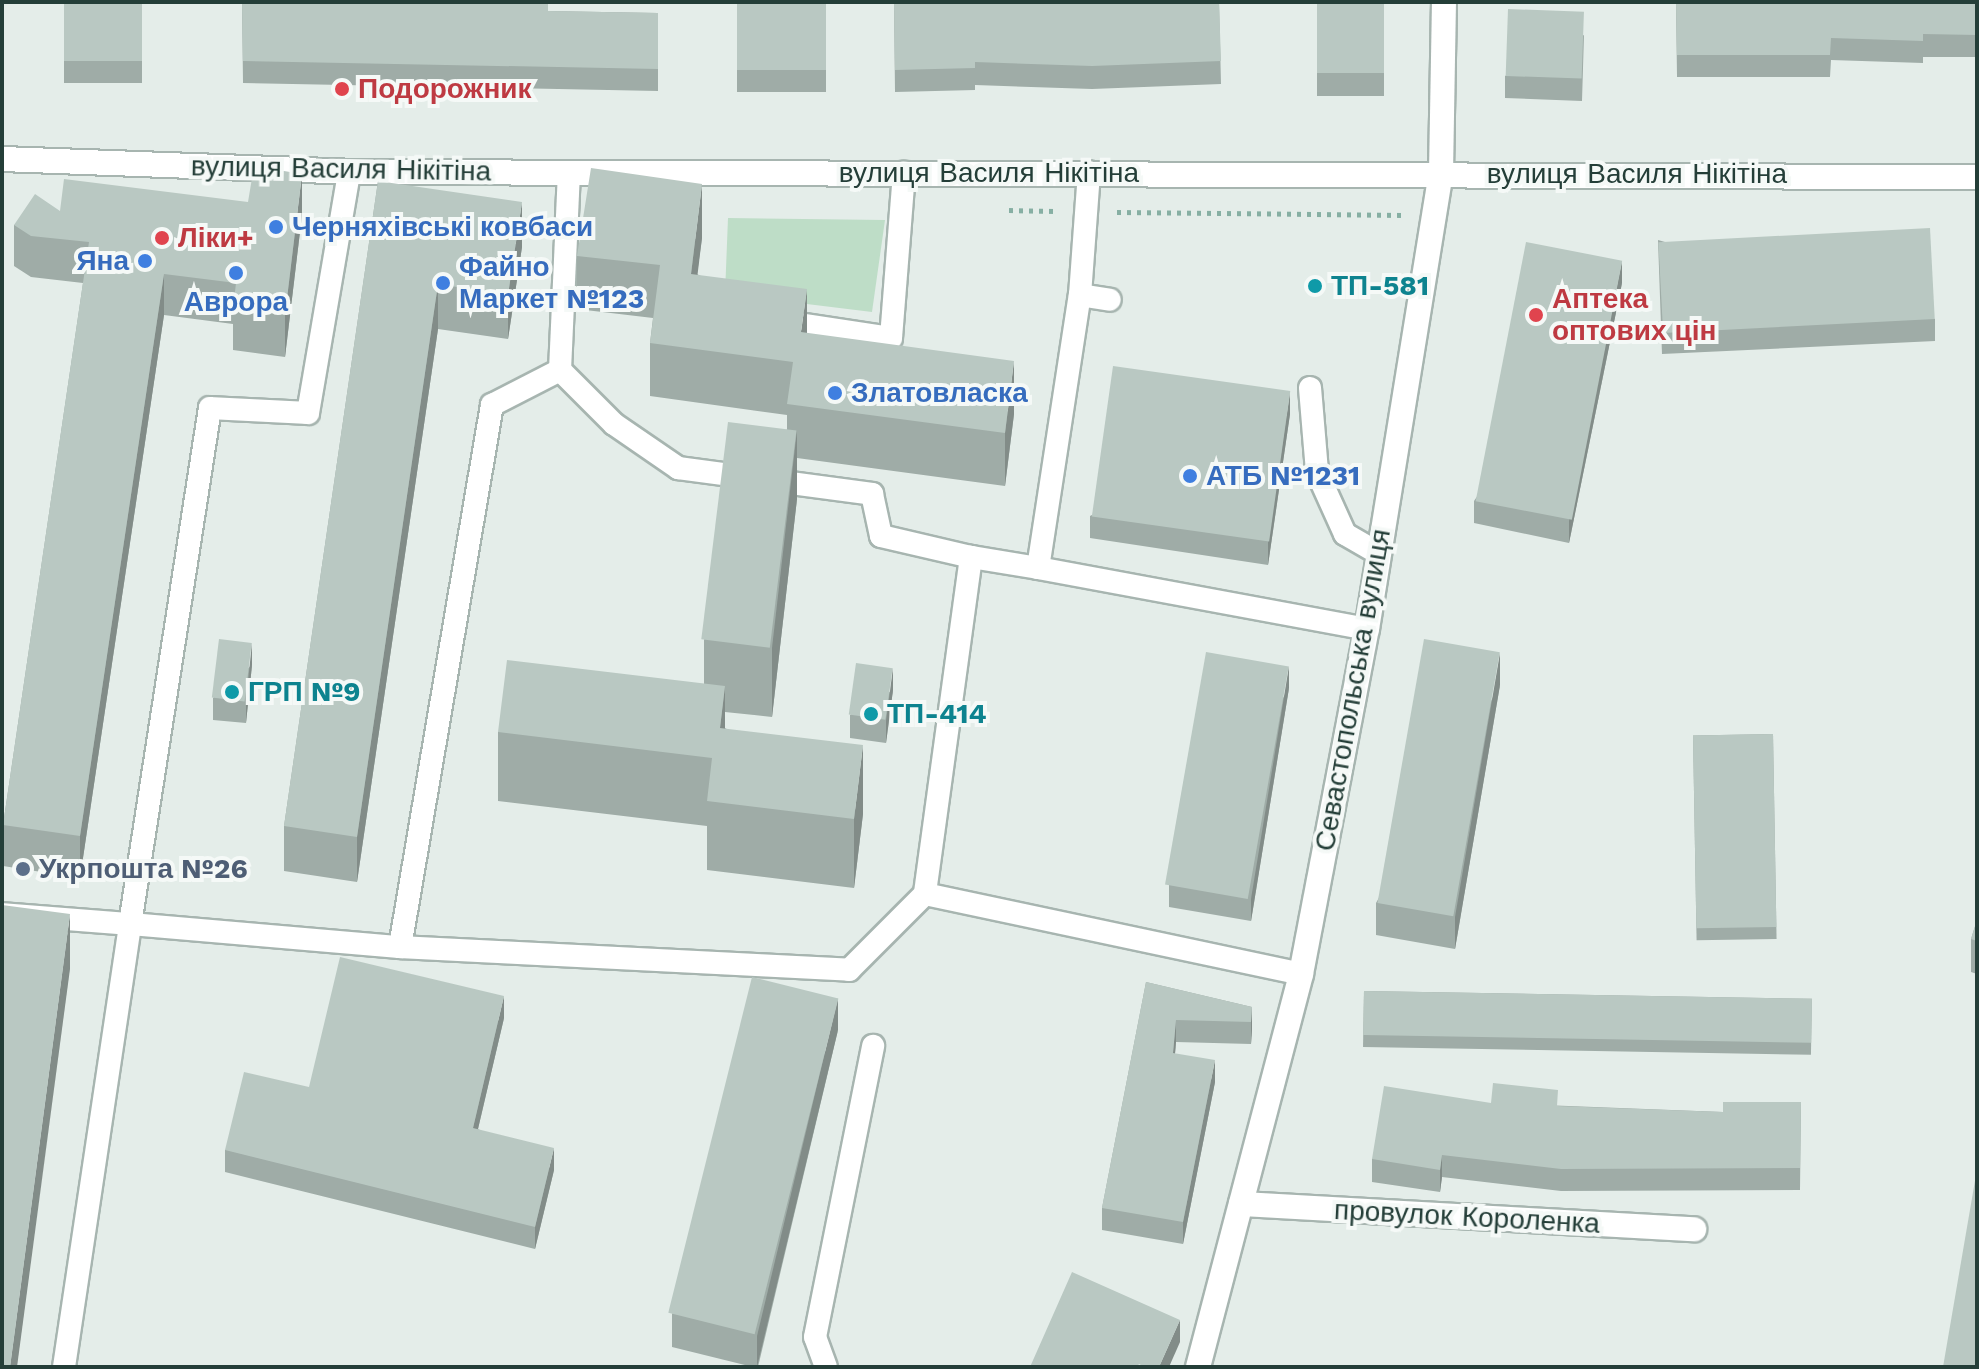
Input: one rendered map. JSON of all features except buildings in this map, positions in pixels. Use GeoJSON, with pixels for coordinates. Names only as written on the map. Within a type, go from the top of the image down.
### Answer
{"type":"FeatureCollection","features":[{"type":"Feature","properties":{"kind":"street","name":"Севастопольська вулиця"},"geometry":{"type":"LineString","coordinates":[[1198,1367],[1301,974],[1367,629],[1441,173],[1444,2]]}},
{"type":"Feature","properties":{"kind":"street","name":"вулиця Василя Нікітіна"},"geometry":{"type":"LineString","coordinates":[[2,159],[349,172],[1977,177]]}},
{"type":"Feature","properties":{"kind":"street","name":"провулок Короленка"},"geometry":{"type":"LineString","coordinates":[[1241,1204],[1694,1229]]}},
{"type":"Feature","properties":{"kind":"lane"},"geometry":{"type":"LineString","coordinates":[[64,1367],[210,408],[308,413],[349,172]]}},
{"type":"Feature","properties":{"kind":"lane"},"geometry":{"type":"LineString","coordinates":[[1038,568],[1080,295],[1089,172]]}},
{"type":"Feature","properties":{"kind":"lane"},"geometry":{"type":"LineString","coordinates":[[752,318],[891,338],[904,173]]}},
{"type":"Feature","properties":{"kind":"lane"},"geometry":{"type":"LineString","coordinates":[[569,174],[560,370],[614,424],[678,468],[872,494],[881,536],[971,557],[1367,629]]}},
{"type":"Feature","properties":{"kind":"lane"},"geometry":{"type":"LineString","coordinates":[[1080,295],[1110,300]]}},
{"type":"Feature","properties":{"kind":"lane"},"geometry":{"type":"LineString","coordinates":[[400,947],[492,405],[560,370]]}},
{"type":"Feature","properties":{"kind":"lane"},"geometry":{"type":"LineString","coordinates":[[1310,388],[1317,472],[1345,534],[1378,553]]}},
{"type":"Feature","properties":{"kind":"lane"},"geometry":{"type":"LineString","coordinates":[[2,914],[400,947],[849,970],[925,894],[971,557]]}},
{"type":"Feature","properties":{"kind":"lane"},"geometry":{"type":"LineString","coordinates":[[925,894],[1301,974]]}},
{"type":"Feature","properties":{"kind":"lane"},"geometry":{"type":"LineString","coordinates":[[826,1367],[815,1337],[873,1046]]}},
{"type":"Feature","properties":{"kind":"green space"},"geometry":{"type":"Polygon","coordinates":[[[728,218],[885,220],[872,312],[725,294],[728,218]]]}},
{"type":"Feature","properties":{"kind":"place","name":"Подорожник"},"geometry":{"type":"Point","coordinates":[342,89]}},
{"type":"Feature","properties":{"kind":"place","name":"Черняхівські ковбаси"},"geometry":{"type":"Point","coordinates":[276,227]}},
{"type":"Feature","properties":{"kind":"place","name":"Ліки+"},"geometry":{"type":"Point","coordinates":[162,238]}},
{"type":"Feature","properties":{"kind":"place","name":"Яна"},"geometry":{"type":"Point","coordinates":[145,261]}},
{"type":"Feature","properties":{"kind":"place","name":"Аврора"},"geometry":{"type":"Point","coordinates":[236,273]}},
{"type":"Feature","properties":{"kind":"place","name":"Файно Маркет №123"},"geometry":{"type":"Point","coordinates":[443,283]}},
{"type":"Feature","properties":{"kind":"place","name":"ТП-581"},"geometry":{"type":"Point","coordinates":[1315,286]}},
{"type":"Feature","properties":{"kind":"place","name":"Аптека оптових цін"},"geometry":{"type":"Point","coordinates":[1536,315]}},
{"type":"Feature","properties":{"kind":"place","name":"Златовласка"},"geometry":{"type":"Point","coordinates":[835,393]}},
{"type":"Feature","properties":{"kind":"place","name":"АТБ №1231"},"geometry":{"type":"Point","coordinates":[1190,476]}},
{"type":"Feature","properties":{"kind":"place","name":"ГРП №9"},"geometry":{"type":"Point","coordinates":[232,692]}},
{"type":"Feature","properties":{"kind":"place","name":"ТП-414"},"geometry":{"type":"Point","coordinates":[871,714]}},
{"type":"Feature","properties":{"kind":"place","name":"Укрпошта №26"},"geometry":{"type":"Point","coordinates":[23,869]}}]}
